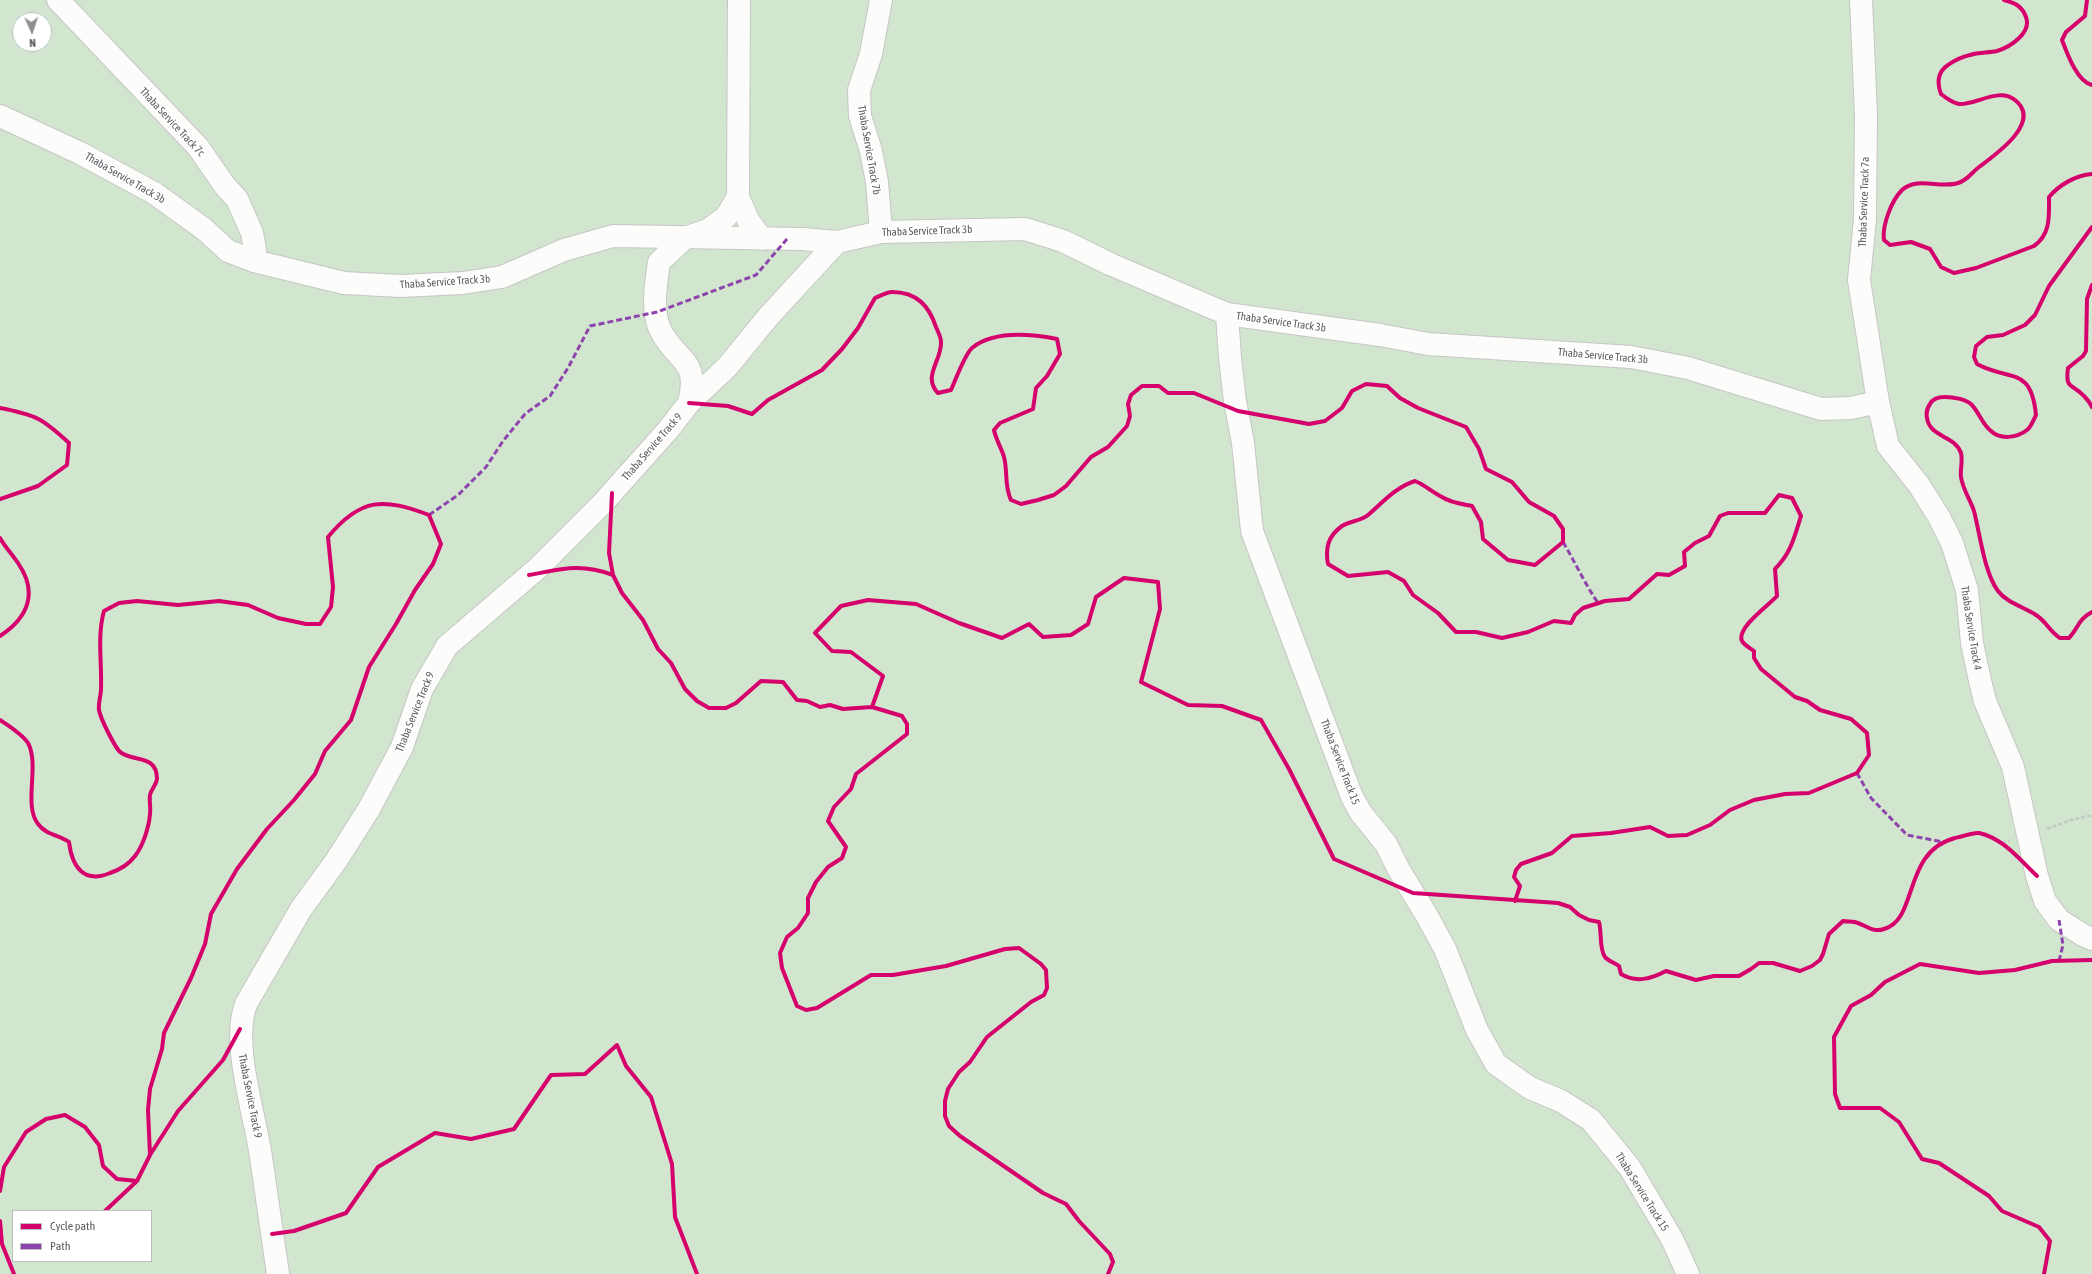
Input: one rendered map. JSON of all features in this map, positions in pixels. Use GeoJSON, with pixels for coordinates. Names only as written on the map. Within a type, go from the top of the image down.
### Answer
{"type":"FeatureCollection","features":[{"type":"Feature","properties":{"kind":"street","name":"Thaba Service Track 7c"},"geometry":{"type":"LineString","coordinates":[[58,0],[193,141],[225,186],[237,199],[252,232],[255,249],[254,261]]}},
{"type":"Feature","properties":{"kind":"street"},"geometry":{"type":"LineString","coordinates":[[739,0],[738,197],[748,220],[762,239]]}},
{"type":"Feature","properties":{"kind":"street","name":"Thaba Service Track 7b"},"geometry":{"type":"LineString","coordinates":[[881,0],[871,54],[859,90],[860,116],[871,151],[881,232]]}},
{"type":"Feature","properties":{"kind":"street","name":"Thaba Service Track 7a"},"geometry":{"type":"LineString","coordinates":[[1861,0],[1866,122],[1865,219],[1860,280],[1878,402]]}},
{"type":"Feature","properties":{"kind":"street","name":"Thaba Service Track 3b"},"geometry":{"type":"LineString","coordinates":[[0,116],[80,153],[154,193],[204,229],[228,251],[254,261],[344,284],[401,286],[502,278],[564,250],[613,236],[802,239],[837,242],[881,232],[1024,229],[1063,241],[1110,264],[1227,314],[1428,344],[1637,358],[1688,368],[1821,409],[1851,408],[1878,402]]}},
{"type":"Feature","properties":{"kind":"street"},"geometry":{"type":"LineString","coordinates":[[689,402],[693,385],[690,368],[663,335],[658,322],[655,292],[659,262],[685,238],[708,230],[726,217],[738,197]]}},
{"type":"Feature","properties":{"kind":"street","name":"Thaba Service Track 9"},"geometry":{"type":"LineString","coordinates":[[278,1274],[261,1156],[240,1043],[242,1016],[246,1004],[302,909],[336,861],[369,809],[402,747],[422,689],[447,646],[538,568],[601,505],[668,430],[689,402],[728,366],[768,317],[837,242]]}},
{"type":"Feature","properties":{"kind":"street","name":"Thaba Service Track 15"},"geometry":{"type":"LineString","coordinates":[[1227,314],[1234,387],[1243,443],[1252,531],[1352,797],[1361,814],[1386,844],[1399,870],[1427,916],[1445,950],[1477,1030],[1496,1064],[1530,1088],[1561,1101],[1590,1120],[1630,1168],[1672,1239],[1688,1274]]}},
{"type":"Feature","properties":{"kind":"street","name":"Thaba Service Track 4"},"geometry":{"type":"LineString","coordinates":[[1878,402],[1888,446],[1919,485],[1939,517],[1952,543],[1967,590],[1972,643],[1985,701],[2013,767],[2037,876],[2045,900],[2059,920],[2092,939]]}},
{"type":"Feature","properties":{"kind":"path"},"geometry":{"type":"LineString","coordinates":[[1996,840],[2007,847]]}},
{"type":"Feature","properties":{"kind":"green space"},"geometry":{"type":"Polygon","coordinates":[[[0,0],[2092,0],[2092,1274],[0,1274],[0,0]]]}},
{"type":"Feature","properties":{"kind":"marked path"},"geometry":{"type":"LineString","coordinates":[[429,515],[458,495],[486,467],[503,441],[525,414],[550,396],[568,368],[590,326],[657,312],[756,275],[787,239]]}},
{"type":"Feature","properties":{"kind":"marked path"},"geometry":{"type":"LineString","coordinates":[[1563,542],[1598,603]]}},
{"type":"Feature","properties":{"kind":"marked path"},"geometry":{"type":"LineString","coordinates":[[1857,773],[1871,798],[1907,835],[1943,842]]}},
{"type":"Feature","properties":{"kind":"marked path"},"geometry":{"type":"LineString","coordinates":[[2059,920],[2063,945],[2059,961]]}},
{"type":"Feature","properties":{"kind":"cycle path"},"geometry":{"type":"LineString","coordinates":[[2004,0],[2012,2],[2024,13],[2027,23],[2023,34],[2013,43],[1997,51],[1977,53],[1950,63],[1944,68],[1940,75],[1939,86],[1941,94],[1947,99],[1959,104],[1966,104],[1995,96],[2009,96],[2015,100],[2022,109],[2023,118],[2020,128],[2005,146],[1961,182],[1944,185],[1922,183],[1908,186],[1902,190],[1894,200],[1888,214],[1884,228],[1884,240],[1890,245],[1911,242],[1930,249],[1941,267],[1954,273],[1976,268],[2034,246],[2044,236],[2048,224],[2049,197],[2068,181],[2080,176],[2092,174]]}},
{"type":"Feature","properties":{"kind":"cycle path"},"geometry":{"type":"LineString","coordinates":[[2087,0],[2085,16],[2066,32],[2062,40],[2077,73],[2082,79],[2092,85]]}},
{"type":"Feature","properties":{"kind":"cycle path"},"geometry":{"type":"LineString","coordinates":[[2092,227],[2049,286],[2035,315],[2025,325],[2003,335],[1987,337],[1976,346],[1974,357],[1977,364],[2017,378],[2024,382],[2029,388],[2036,415],[2028,429],[2023,433],[2014,436],[1999,436],[1988,428],[1971,404],[1952,397],[1941,397],[1933,400],[1927,411],[1929,425],[1937,433],[1954,443],[1961,453],[1962,482],[1974,511],[1989,574],[1998,591],[2006,599],[2043,620],[2053,633],[2060,638],[2069,638],[2083,618],[2092,612]]}},
{"type":"Feature","properties":{"kind":"cycle path"},"geometry":{"type":"LineString","coordinates":[[2092,285],[2087,299],[2086,351],[2083,356],[2068,368],[2067,375],[2070,385],[2080,392],[2092,407]]}},
{"type":"Feature","properties":{"kind":"cycle path"},"geometry":{"type":"LineString","coordinates":[[689,403],[728,406],[752,414],[768,400],[822,370],[842,349],[858,328],[875,298],[890,292],[901,293],[915,298],[926,307],[933,319],[941,342],[941,349],[932,375],[932,381],[938,393],[951,390],[969,351],[981,342],[991,338],[1013,335],[1057,339],[1060,354],[1047,376],[1036,388],[1033,409],[1000,423],[994,430],[1004,457],[1009,495],[1011,500],[1021,504],[1054,495],[1066,486],[1091,457],[1108,447],[1127,426],[1130,416],[1128,404],[1131,395],[1142,386],[1159,386],[1168,393],[1194,393],[1238,411],[1309,424],[1325,421],[1342,408],[1352,391],[1366,384],[1387,386],[1400,398],[1418,408],[1466,427],[1479,449],[1486,469],[1512,482],[1529,502],[1554,516],[1563,529],[1563,542],[1535,565],[1508,560],[1483,539],[1481,522],[1472,506],[1449,501],[1415,481],[1390,495],[1365,517],[1345,524],[1337,530],[1333,534],[1327,548],[1328,564],[1348,576],[1388,572],[1404,581],[1413,595],[1438,613],[1456,632],[1476,632],[1502,638],[1528,632],[1554,621],[1571,623],[1575,615],[1583,608],[1605,601],[1629,599],[1657,574],[1669,575],[1685,566],[1684,552],[1695,543],[1709,536],[1720,516],[1728,513],[1765,513],[1779,495],[1792,498],[1801,516],[1788,551],[1775,569],[1777,596],[1748,623],[1741,636],[1742,641],[1754,651],[1754,658],[1761,669],[1795,697],[1807,701],[1820,710],[1851,719],[1867,733],[1869,755],[1857,773],[1809,793],[1785,794],[1754,800],[1730,810],[1710,825],[1687,835],[1668,836],[1650,827],[1611,833],[1572,836],[1552,853],[1521,864],[1516,870],[1514,877],[1520,886],[1515,901]]}},
{"type":"Feature","properties":{"kind":"cycle path"},"geometry":{"type":"LineString","coordinates":[[0,408],[22,413],[38,419],[52,428],[69,443],[67,465],[38,486],[0,499]]}},
{"type":"Feature","properties":{"kind":"cycle path"},"geometry":{"type":"LineString","coordinates":[[612,493],[609,553],[613,575],[622,593],[643,620],[658,649],[671,663],[685,689],[697,701],[709,708],[726,708],[736,703],[761,681],[783,682],[797,700],[807,701],[820,707],[830,705],[843,709],[872,707],[902,716],[907,724],[907,734],[856,774],[851,789],[834,807],[828,821],[846,847],[842,858],[828,867],[816,882],[808,898],[808,913],[798,928],[787,937],[780,953],[782,968],[797,1006],[806,1010],[817,1008],[871,975],[893,975],[946,966],[1005,949],[1019,948],[1041,964],[1046,970],[1047,988],[1044,995],[1031,1002],[987,1037],[970,1062],[959,1072],[948,1089],[945,1101],[945,1116],[949,1126],[960,1136],[1043,1193],[1066,1204],[1079,1221],[1110,1254],[1113,1262],[1108,1274]]}},
{"type":"Feature","properties":{"kind":"cycle path"},"geometry":{"type":"LineString","coordinates":[[0,720],[19,733],[28,743],[33,762],[31,796],[32,806],[34,816],[41,828],[69,842],[76,866],[86,875],[101,876],[117,870],[133,859],[143,842],[149,819],[150,795],[157,779],[156,771],[153,765],[148,762],[124,755],[119,751],[100,714],[100,640],[104,611],[119,603],[137,601],[178,605],[219,601],[248,605],[278,618],[306,624],[320,624],[331,607],[333,587],[328,537],[340,524],[351,514],[363,508],[374,505],[386,504],[399,506],[429,515],[441,544],[433,564],[415,590],[369,667],[351,720],[325,751],[315,774],[294,800],[267,829],[237,869],[211,914],[205,944],[191,978],[164,1033],[162,1049],[150,1089],[148,1110],[150,1155]]}},
{"type":"Feature","properties":{"kind":"cycle path"},"geometry":{"type":"LineString","coordinates":[[0,538],[24,574],[28,584],[29,594],[24,612],[18,621],[0,636]]}},
{"type":"Feature","properties":{"kind":"cycle path"},"geometry":{"type":"LineString","coordinates":[[529,575],[571,568],[591,569],[613,575]]}},
{"type":"Feature","properties":{"kind":"cycle path"},"geometry":{"type":"LineString","coordinates":[[872,707],[883,676],[851,652],[832,651],[815,633],[841,606],[868,600],[916,604],[959,623],[1002,638],[1029,624],[1043,637],[1071,635],[1088,624],[1096,597],[1124,578],[1158,582],[1160,609],[1141,682],[1188,705],[1222,706],[1261,720],[1289,769],[1334,859],[1413,893],[1558,903],[1570,907],[1579,915],[1589,920],[1599,922],[1603,954],[1608,960],[1619,966],[1621,974],[1627,977],[1644,979],[1666,971],[1696,980],[1714,976],[1739,976],[1759,963],[1773,963],[1800,971],[1812,966],[1820,960],[1829,934],[1843,921],[1859,923],[1876,930],[1884,929],[1895,923],[1902,913],[1918,870],[1926,857],[1938,846],[1955,838],[1971,834],[1979,833],[1996,840],[2011,850],[2037,876]]}},
{"type":"Feature","properties":{"kind":"cycle path"},"geometry":{"type":"LineString","coordinates":[[2044,1274],[2050,1241],[2039,1227],[2002,1211],[1989,1196],[1939,1163],[1922,1159],[1899,1122],[1880,1108],[1840,1108],[1835,1094],[1834,1037],[1851,1006],[1871,995],[1885,982],[1920,964],[1979,973],[2015,970],[2052,961],[2092,960]]}},
{"type":"Feature","properties":{"kind":"cycle path"},"geometry":{"type":"LineString","coordinates":[[106,1210],[137,1181],[150,1155],[178,1111],[223,1060],[240,1029]]}},
{"type":"Feature","properties":{"kind":"cycle path"},"geometry":{"type":"LineString","coordinates":[[272,1234],[294,1231],[346,1213],[378,1167],[435,1133],[471,1139],[514,1129],[551,1075],[585,1074],[617,1045],[626,1066],[651,1097],[672,1164],[675,1217],[697,1274]]}},
{"type":"Feature","properties":{"kind":"cycle path"},"geometry":{"type":"LineString","coordinates":[[0,1191],[4,1167],[26,1132],[46,1119],[65,1115],[85,1127],[99,1145],[103,1166],[117,1179],[137,1181]]}},
{"type":"Feature","properties":{"kind":"cycle path"},"geometry":{"type":"LineString","coordinates":[[0,1221],[2,1244],[14,1274]]}}]}
